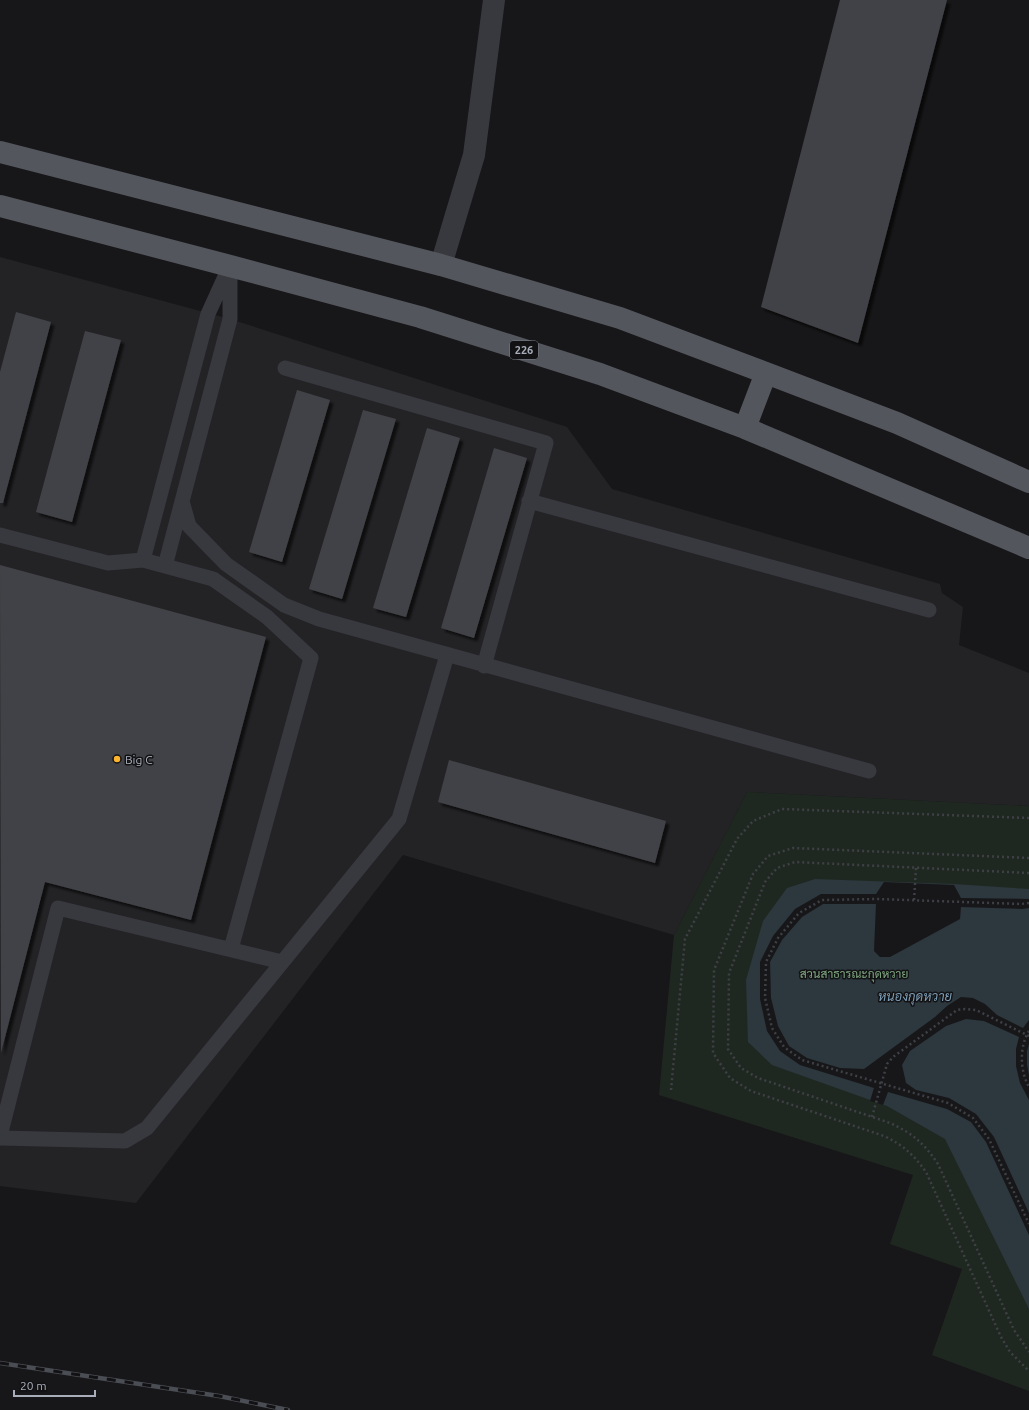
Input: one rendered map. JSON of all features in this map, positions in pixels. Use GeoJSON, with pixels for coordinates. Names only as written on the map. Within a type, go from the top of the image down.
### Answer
{"type":"FeatureCollection","features":[{"type":"Feature","properties":{"kind":"main road"},"geometry":{"type":"LineString","coordinates":[[0,152],[441,265],[620,318],[896,423],[1029,482]]}},
{"type":"Feature","properties":{"kind":"main road","name":"226"},"geometry":{"type":"LineString","coordinates":[[0,206],[230,266],[428,320],[600,374],[745,428],[1029,548]]}},
{"type":"Feature","properties":{"kind":"main road"},"geometry":{"type":"LineString","coordinates":[[745,428],[766,373]]}},
{"type":"Feature","properties":{"kind":"street"},"geometry":{"type":"LineString","coordinates":[[441,265],[474,155],[494,0]]}},
{"type":"Feature","properties":{"kind":"lane"},"geometry":{"type":"LineString","coordinates":[[165,566],[230,320],[230,266]]}},
{"type":"Feature","properties":{"kind":"lane"},"geometry":{"type":"LineString","coordinates":[[143,560],[208,314],[230,266]]}},
{"type":"Feature","properties":{"kind":"lane"},"geometry":{"type":"LineString","coordinates":[[285,368],[546,443],[484,666]]}},
{"type":"Feature","properties":{"kind":"lane"},"geometry":{"type":"LineString","coordinates":[[182,501],[189,526],[226,564],[284,604],[319,619],[484,666],[869,771]]}},
{"type":"Feature","properties":{"kind":"lane"},"geometry":{"type":"LineString","coordinates":[[530,501],[929,610]]}},
{"type":"Feature","properties":{"kind":"lane"},"geometry":{"type":"LineString","coordinates":[[0,535],[108,563],[143,560],[213,579],[267,617],[311,658],[231,949]]}},
{"type":"Feature","properties":{"kind":"lane"},"geometry":{"type":"LineString","coordinates":[[213,579],[226,564]]}},
{"type":"Feature","properties":{"kind":"lane"},"geometry":{"type":"LineString","coordinates":[[282,962],[58,908],[0,1137],[125,1141],[147,1128],[399,819],[447,655]]}},
{"type":"Feature","properties":{"kind":"path"},"geometry":{"type":"LineString","coordinates":[[671,1090],[685,939],[737,839],[753,821],[782,809],[1029,818]]}},
{"type":"Feature","properties":{"kind":"path"},"geometry":{"type":"LineString","coordinates":[[1029,858],[793,848],[768,856],[753,874],[714,970],[713,1053],[730,1078],[751,1091],[884,1136],[908,1150],[926,1172],[1001,1338],[1010,1352],[1029,1371]]}},
{"type":"Feature","properties":{"kind":"path"},"geometry":{"type":"LineString","coordinates":[[1029,873],[795,862],[777,868],[765,882],[729,973],[728,1049],[740,1068],[758,1078],[872,1117],[902,1129],[917,1138],[928,1149],[938,1164],[1014,1330],[1029,1352]]}},
{"type":"Feature","properties":{"kind":"path"},"geometry":{"type":"LineString","coordinates":[[914,900],[916,868]]}},
{"type":"Feature","properties":{"kind":"path"},"geometry":{"type":"LineString","coordinates":[[1029,903],[1021,904],[877,899],[822,900],[799,913],[778,938],[766,962],[765,998],[772,1028],[784,1047],[802,1060],[948,1103],[973,1118],[989,1139],[1029,1224]]}},
{"type":"Feature","properties":{"kind":"path"},"geometry":{"type":"LineString","coordinates":[[872,1117],[887,1064],[893,1057],[957,1010],[976,1010],[1028,1036]]}},
{"type":"Feature","properties":{"kind":"path"},"geometry":{"type":"LineString","coordinates":[[1029,1031],[1022,1050],[1022,1066],[1029,1087]]}},
{"type":"Feature","properties":{"kind":"shaded area"},"geometry":{"type":"Polygon","coordinates":[[[0,257],[230,319],[567,427],[612,489],[940,584],[942,593],[963,607],[959,645],[1029,673],[1029,806],[747,792],[674,935],[403,855],[136,1203],[0,1186],[0,257]]]}},
{"type":"Feature","properties":{"kind":"green space","name":"สวนสาธารณะกุดหวาย"},"geometry":{"type":"Polygon","coordinates":[[[747,792],[1029,805],[1029,1391],[932,1355],[962,1269],[890,1244],[913,1175],[659,1095],[674,935],[747,792]]]}},
{"type":"Feature","properties":{"kind":"water","name":"หนองกุดหวาย"},"geometry":{"type":"Polygon","coordinates":[[[815,879],[954,884],[1029,889],[1029,1309],[945,1139],[887,1106],[772,1065],[748,1042],[746,980],[763,921],[787,888],[815,879]]]}},
{"type":"Feature","properties":{"kind":"pier"},"geometry":{"type":"Polygon","coordinates":[[[884,882],[954,885],[961,898],[1029,899],[1029,908],[961,907],[960,919],[890,957],[880,957],[874,951],[876,904],[823,904],[802,917],[782,940],[770,962],[771,998],[778,1026],[789,1046],[807,1058],[840,1068],[864,1069],[961,997],[973,998],[985,1004],[997,1015],[1023,1028],[1029,1020],[1027,1065],[1029,1075],[1029,1100],[1020,1083],[1016,1066],[1016,1049],[1019,1037],[984,1021],[966,1019],[946,1026],[910,1051],[902,1065],[906,1083],[916,1090],[949,1098],[976,1114],[994,1137],[1029,1213],[1029,1235],[986,1142],[971,1122],[947,1109],[888,1092],[883,1105],[870,1101],[874,1088],[800,1065],[780,1051],[767,1031],[760,999],[760,962],[773,936],[795,909],[821,894],[876,894],[884,882]]]}},
{"type":"Feature","properties":{"kind":"building"},"geometry":{"type":"Polygon","coordinates":[[[840,0],[947,0],[858,343],[761,307],[840,0]]]}},
{"type":"Feature","properties":{"kind":"building"},"geometry":{"type":"Polygon","coordinates":[[[16,312],[51,322],[3,503],[0,503],[0,372],[16,312]]]}},
{"type":"Feature","properties":{"kind":"building"},"geometry":{"type":"Polygon","coordinates":[[[85,331],[121,340],[72,522],[36,512],[85,331]]]}},
{"type":"Feature","properties":{"kind":"building"},"geometry":{"type":"Polygon","coordinates":[[[297,390],[330,400],[282,562],[249,552],[297,390]]]}},
{"type":"Feature","properties":{"kind":"building"},"geometry":{"type":"Polygon","coordinates":[[[363,410],[396,419],[342,599],[309,589],[363,410]]]}},
{"type":"Feature","properties":{"kind":"building"},"geometry":{"type":"Polygon","coordinates":[[[427,428],[460,438],[406,617],[373,608],[427,428]]]}},
{"type":"Feature","properties":{"kind":"building"},"geometry":{"type":"Polygon","coordinates":[[[494,448],[527,458],[474,638],[441,628],[494,448]]]}},
{"type":"Feature","properties":{"kind":"building","name":"Big C"},"geometry":{"type":"Polygon","coordinates":[[[0,565],[266,637],[191,920],[45,882],[1,1053],[0,565]]]}},
{"type":"Feature","properties":{"kind":"building"},"geometry":{"type":"Polygon","coordinates":[[[449,760],[666,821],[655,863],[438,802],[449,760]]]}},
{"type":"Feature","properties":{"kind":"railway"},"geometry":{"type":"LineString","coordinates":[[0,1363],[219,1396],[288,1410]]}},
{"type":"Feature","properties":{"kind":"place","name":"Big C"},"geometry":{"type":"Point","coordinates":[117,759]}}]}
